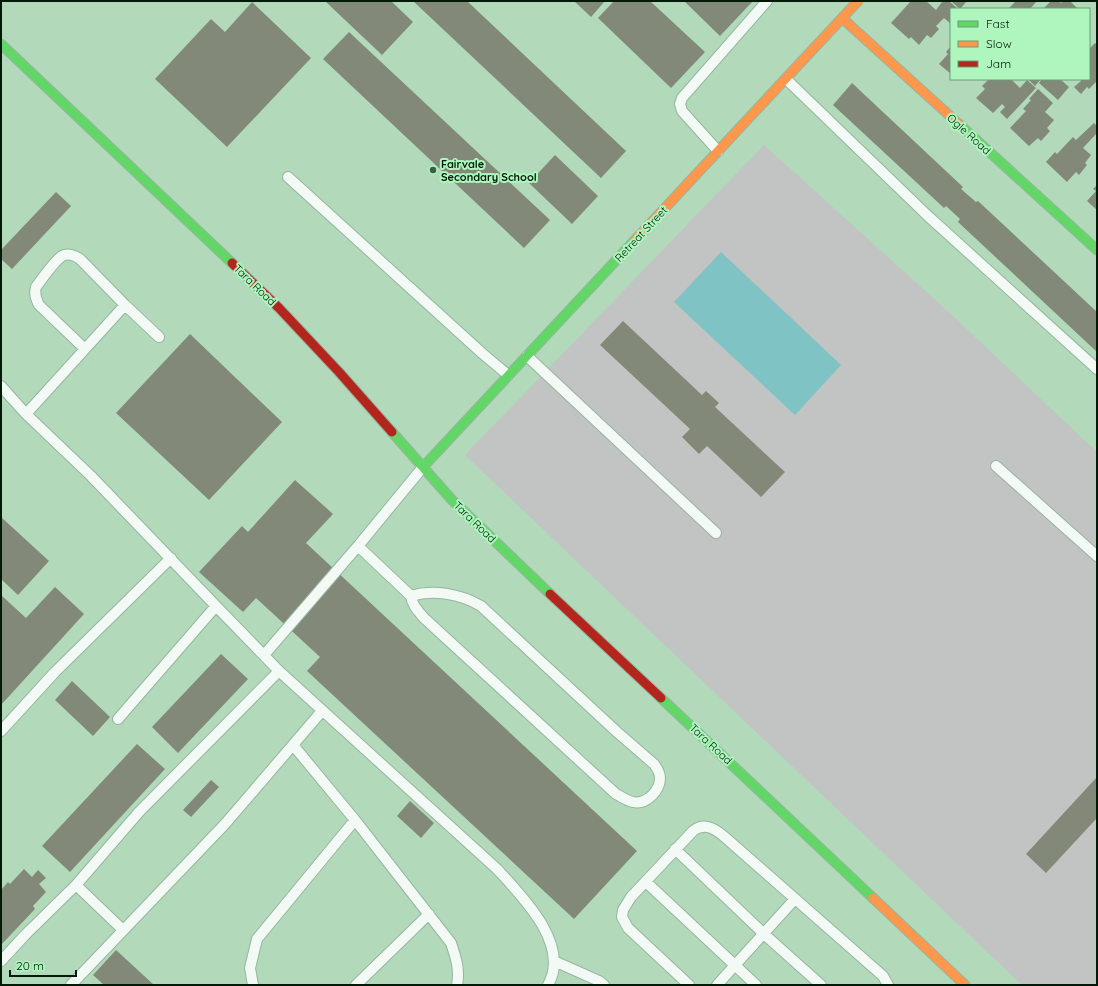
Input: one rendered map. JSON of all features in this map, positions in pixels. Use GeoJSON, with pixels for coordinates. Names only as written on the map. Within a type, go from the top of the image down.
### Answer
{"type":"FeatureCollection","features":[{"type":"Feature","properties":{"kind":"street","name":"Retreat Street"},"geometry":{"type":"LineString","coordinates":[[423,467],[858,1]]}},
{"type":"Feature","properties":{"kind":"street","name":"Ogle Road"},"geometry":{"type":"LineString","coordinates":[[842,18],[1097,250]]}},
{"type":"Feature","properties":{"kind":"street","name":"Tara Road"},"geometry":{"type":"LineString","coordinates":[[1,44],[279,308],[339,372],[452,500],[965,985]]}},
{"type":"Feature","properties":{"kind":"lane"},"geometry":{"type":"LineString","coordinates":[[718,151],[682,111],[680,104],[682,98],[767,1]]}},
{"type":"Feature","properties":{"kind":"lane"},"geometry":{"type":"LineString","coordinates":[[786,79],[928,216],[1097,369]]}},
{"type":"Feature","properties":{"kind":"lane"},"geometry":{"type":"LineString","coordinates":[[288,177],[508,375]]}},
{"type":"Feature","properties":{"kind":"lane"},"geometry":{"type":"LineString","coordinates":[[85,349],[39,305],[36,299],[36,287],[62,256],[76,256],[159,337]]}},
{"type":"Feature","properties":{"kind":"lane"},"geometry":{"type":"LineString","coordinates":[[26,414],[125,305]]}},
{"type":"Feature","properties":{"kind":"lane"},"geometry":{"type":"LineString","coordinates":[[527,356],[716,533]]}},
{"type":"Feature","properties":{"kind":"lane"},"geometry":{"type":"LineString","coordinates":[[1,386],[26,414],[92,476],[279,671],[497,869],[518,891],[540,922],[551,946],[554,961],[548,985]]}},
{"type":"Feature","properties":{"kind":"lane"},"geometry":{"type":"LineString","coordinates":[[996,466],[1097,556]]}},
{"type":"Feature","properties":{"kind":"lane"},"geometry":{"type":"LineString","coordinates":[[264,655],[358,546],[423,467]]}},
{"type":"Feature","properties":{"kind":"lane"},"geometry":{"type":"LineString","coordinates":[[358,546],[411,596],[411,601],[416,610],[424,618],[616,794],[634,802],[642,802],[653,794],[658,786],[660,778],[658,770],[654,764],[617,732],[481,606],[471,600],[451,595],[435,593],[417,594],[411,596]]}},
{"type":"Feature","properties":{"kind":"lane"},"geometry":{"type":"LineString","coordinates":[[1,731],[55,672],[171,558]]}},
{"type":"Feature","properties":{"kind":"lane"},"geometry":{"type":"LineString","coordinates":[[118,719],[216,606]]}},
{"type":"Feature","properties":{"kind":"lane"},"geometry":{"type":"LineString","coordinates":[[1,961],[76,885],[139,812],[279,671]]}},
{"type":"Feature","properties":{"kind":"lane"},"geometry":{"type":"LineString","coordinates":[[71,985],[225,824],[322,711]]}},
{"type":"Feature","properties":{"kind":"lane"},"geometry":{"type":"LineString","coordinates":[[294,745],[451,943],[458,964],[459,978],[457,985]]}},
{"type":"Feature","properties":{"kind":"lane"},"geometry":{"type":"LineString","coordinates":[[253,985],[250,968],[257,939],[355,820]]}},
{"type":"Feature","properties":{"kind":"lane"},"geometry":{"type":"LineString","coordinates":[[689,985],[640,940],[624,922],[622,917],[623,910],[631,897],[697,828],[704,826],[711,827],[727,839],[884,976],[888,985]]}},
{"type":"Feature","properties":{"kind":"lane"},"geometry":{"type":"LineString","coordinates":[[675,850],[764,934],[821,985]]}},
{"type":"Feature","properties":{"kind":"lane"},"geometry":{"type":"LineString","coordinates":[[646,882],[756,985]]}},
{"type":"Feature","properties":{"kind":"lane"},"geometry":{"type":"LineString","coordinates":[[76,885],[123,930]]}},
{"type":"Feature","properties":{"kind":"lane"},"geometry":{"type":"LineString","coordinates":[[717,985],[795,899]]}},
{"type":"Feature","properties":{"kind":"lane"},"geometry":{"type":"LineString","coordinates":[[356,985],[429,914]]}},
{"type":"Feature","properties":{"kind":"lane"},"geometry":{"type":"LineString","coordinates":[[554,961],[604,985]]}},
{"type":"Feature","properties":{"kind":"shaded area"},"geometry":{"type":"Polygon","coordinates":[[[764,145],[941,305],[1097,452],[1097,985],[1022,985],[465,455],[764,145]]]}},
{"type":"Feature","properties":{"kind":"water"},"geometry":{"type":"Polygon","coordinates":[[[721,252],[841,365],[795,415],[674,302],[721,252]]]}},
{"type":"Feature","properties":{"kind":"building"},"geometry":{"type":"Polygon","coordinates":[[[325,1],[391,1],[413,22],[382,55],[325,1]]]}},
{"type":"Feature","properties":{"kind":"building"},"geometry":{"type":"Polygon","coordinates":[[[413,1],[467,1],[626,151],[601,178],[413,1]]]}},
{"type":"Feature","properties":{"kind":"building"},"geometry":{"type":"Polygon","coordinates":[[[574,1],[605,1],[591,17],[574,1]]]}},
{"type":"Feature","properties":{"kind":"building"},"geometry":{"type":"Polygon","coordinates":[[[614,1],[650,1],[705,52],[671,88],[598,18],[614,1]]]}},
{"type":"Feature","properties":{"kind":"building"},"geometry":{"type":"Polygon","coordinates":[[[684,1],[753,1],[720,36],[684,1]]]}},
{"type":"Feature","properties":{"kind":"building"},"geometry":{"type":"Polygon","coordinates":[[[911,1],[926,1],[936,10],[942,2],[941,1],[949,1],[957,8],[950,8],[950,23],[944,18],[936,26],[939,29],[931,38],[927,35],[919,45],[911,37],[909,39],[891,23],[911,1]]]}},
{"type":"Feature","properties":{"kind":"building"},"geometry":{"type":"Polygon","coordinates":[[[953,1],[967,1],[961,8],[952,2],[953,1]]]}},
{"type":"Feature","properties":{"kind":"building"},"geometry":{"type":"Polygon","coordinates":[[[1014,1],[1037,1],[1031,8],[1009,8],[1015,2],[1014,1]]]}},
{"type":"Feature","properties":{"kind":"building"},"geometry":{"type":"Polygon","coordinates":[[[1051,1],[1059,1],[1061,3],[1063,1],[1070,1],[1077,8],[1044,8],[1051,1]]]}},
{"type":"Feature","properties":{"kind":"building"},"geometry":{"type":"Polygon","coordinates":[[[252,2],[311,58],[227,147],[155,79],[211,19],[225,32],[252,2]]]}},
{"type":"Feature","properties":{"kind":"building"},"geometry":{"type":"Polygon","coordinates":[[[349,32],[550,220],[524,248],[323,59],[349,32]]]}},
{"type":"Feature","properties":{"kind":"building"},"geometry":{"type":"Polygon","coordinates":[[[1095,43],[1097,45],[1097,81],[1089,89],[1087,87],[1081,94],[1074,87],[1080,80],[1090,80],[1090,48],[1095,43]]]}},
{"type":"Feature","properties":{"kind":"building"},"geometry":{"type":"Polygon","coordinates":[[[950,47],[950,73],[939,64],[948,54],[946,52],[950,47]]]}},
{"type":"Feature","properties":{"kind":"building"},"geometry":{"type":"Polygon","coordinates":[[[988,80],[1012,80],[1020,88],[1027,80],[1036,88],[1007,119],[1000,112],[1005,107],[1002,104],[993,113],[976,98],[985,89],[982,86],[988,80]]]}},
{"type":"Feature","properties":{"kind":"building"},"geometry":{"type":"Polygon","coordinates":[[[1029,80],[1040,80],[1035,86],[1029,80]]]}},
{"type":"Feature","properties":{"kind":"building"},"geometry":{"type":"Polygon","coordinates":[[[1041,80],[1061,80],[1069,87],[1058,100],[1039,83],[1041,80]]]}},
{"type":"Feature","properties":{"kind":"building"},"geometry":{"type":"Polygon","coordinates":[[[852,83],[963,187],[961,189],[976,202],[978,201],[1097,312],[1097,352],[958,222],[960,219],[946,206],[944,208],[833,105],[852,83]]]}},
{"type":"Feature","properties":{"kind":"building"},"geometry":{"type":"Polygon","coordinates":[[[1038,89],[1053,103],[1045,112],[1054,120],[1047,128],[1050,131],[1041,141],[1038,138],[1029,146],[1010,128],[1026,111],[1023,109],[1038,89]]]}},
{"type":"Feature","properties":{"kind":"building"},"geometry":{"type":"Polygon","coordinates":[[[1094,123],[1097,126],[1097,133],[1083,148],[1091,155],[1085,163],[1087,165],[1079,175],[1076,172],[1067,182],[1046,162],[1055,152],[1057,154],[1073,137],[1076,140],[1094,123]]]}},
{"type":"Feature","properties":{"kind":"building"},"geometry":{"type":"Polygon","coordinates":[[[555,155],[598,196],[572,224],[529,183],[555,155]]]}},
{"type":"Feature","properties":{"kind":"building"},"geometry":{"type":"Polygon","coordinates":[[[1097,185],[1097,210],[1087,201],[1096,191],[1093,189],[1097,185]]]}},
{"type":"Feature","properties":{"kind":"building"},"geometry":{"type":"Polygon","coordinates":[[[56,192],[71,206],[12,269],[1,259],[1,250],[56,192]]]}},
{"type":"Feature","properties":{"kind":"building"},"geometry":{"type":"Polygon","coordinates":[[[623,321],[702,395],[706,391],[719,403],[715,407],[785,472],[761,497],[707,446],[699,454],[682,437],[690,429],[600,345],[623,321]]]}},
{"type":"Feature","properties":{"kind":"building"},"geometry":{"type":"Polygon","coordinates":[[[190,334],[282,422],[209,500],[116,413],[190,334]]]}},
{"type":"Feature","properties":{"kind":"building"},"geometry":{"type":"Polygon","coordinates":[[[295,480],[333,514],[306,543],[637,851],[574,919],[307,671],[320,657],[256,598],[243,612],[199,572],[242,526],[248,532],[295,480]]]}},
{"type":"Feature","properties":{"kind":"building"},"geometry":{"type":"Polygon","coordinates":[[[1,517],[49,561],[18,595],[1,579],[1,517]]]}},
{"type":"Feature","properties":{"kind":"building"},"geometry":{"type":"Polygon","coordinates":[[[55,587],[84,614],[1,705],[1,595],[26,618],[55,587]]]}},
{"type":"Feature","properties":{"kind":"building"},"geometry":{"type":"Polygon","coordinates":[[[221,654],[248,679],[178,753],[152,727],[221,654]]]}},
{"type":"Feature","properties":{"kind":"building"},"geometry":{"type":"Polygon","coordinates":[[[72,681],[110,717],[93,736],[55,700],[72,681]]]}},
{"type":"Feature","properties":{"kind":"building"},"geometry":{"type":"Polygon","coordinates":[[[137,744],[165,769],[70,872],[42,846],[137,744]]]}},
{"type":"Feature","properties":{"kind":"building"},"geometry":{"type":"Polygon","coordinates":[[[1097,777],[1097,818],[1046,873],[1026,854],[1097,777]]]}},
{"type":"Feature","properties":{"kind":"building"},"geometry":{"type":"Polygon","coordinates":[[[211,780],[219,787],[191,817],[183,810],[211,780]]]}},
{"type":"Feature","properties":{"kind":"building"},"geometry":{"type":"Polygon","coordinates":[[[410,801],[434,823],[421,838],[397,816],[410,801]]]}},
{"type":"Feature","properties":{"kind":"building"},"geometry":{"type":"Polygon","coordinates":[[[24,869],[32,877],[38,870],[46,878],[39,884],[46,892],[33,906],[35,909],[1,945],[1,890],[8,882],[10,884],[24,869]]]}},
{"type":"Feature","properties":{"kind":"building"},"geometry":{"type":"Polygon","coordinates":[[[116,950],[154,985],[104,985],[93,975],[116,950]]]}},
{"type":"Feature","properties":{"kind":"traffic: fast"},"geometry":{"type":"LineString","coordinates":[[1,44],[232,263]]}},
{"type":"Feature","properties":{"kind":"traffic: fast"},"geometry":{"type":"LineString","coordinates":[[961,126],[1097,250]]}},
{"type":"Feature","properties":{"kind":"traffic: fast"},"geometry":{"type":"LineString","coordinates":[[423,467],[636,239]]}},
{"type":"Feature","properties":{"kind":"traffic: fast"},"geometry":{"type":"LineString","coordinates":[[392,432],[452,500],[550,594]]}},
{"type":"Feature","properties":{"kind":"traffic: fast"},"geometry":{"type":"LineString","coordinates":[[661,698],[873,898]]}},
{"type":"Feature","properties":{"kind":"traffic: slow"},"geometry":{"type":"LineString","coordinates":[[636,239],[858,1]]}},
{"type":"Feature","properties":{"kind":"traffic: slow"},"geometry":{"type":"LineString","coordinates":[[842,18],[961,126]]}},
{"type":"Feature","properties":{"kind":"traffic: slow"},"geometry":{"type":"LineString","coordinates":[[873,898],[965,985]]}},
{"type":"Feature","properties":{"kind":"traffic: jam"},"geometry":{"type":"LineString","coordinates":[[232,263],[279,308],[339,372],[392,432]]}},
{"type":"Feature","properties":{"kind":"traffic: jam"},"geometry":{"type":"LineString","coordinates":[[550,594],[661,698]]}},
{"type":"Feature","properties":{"kind":"place","name":"Fairvale Secondary School"},"geometry":{"type":"Point","coordinates":[433,170]}}]}
